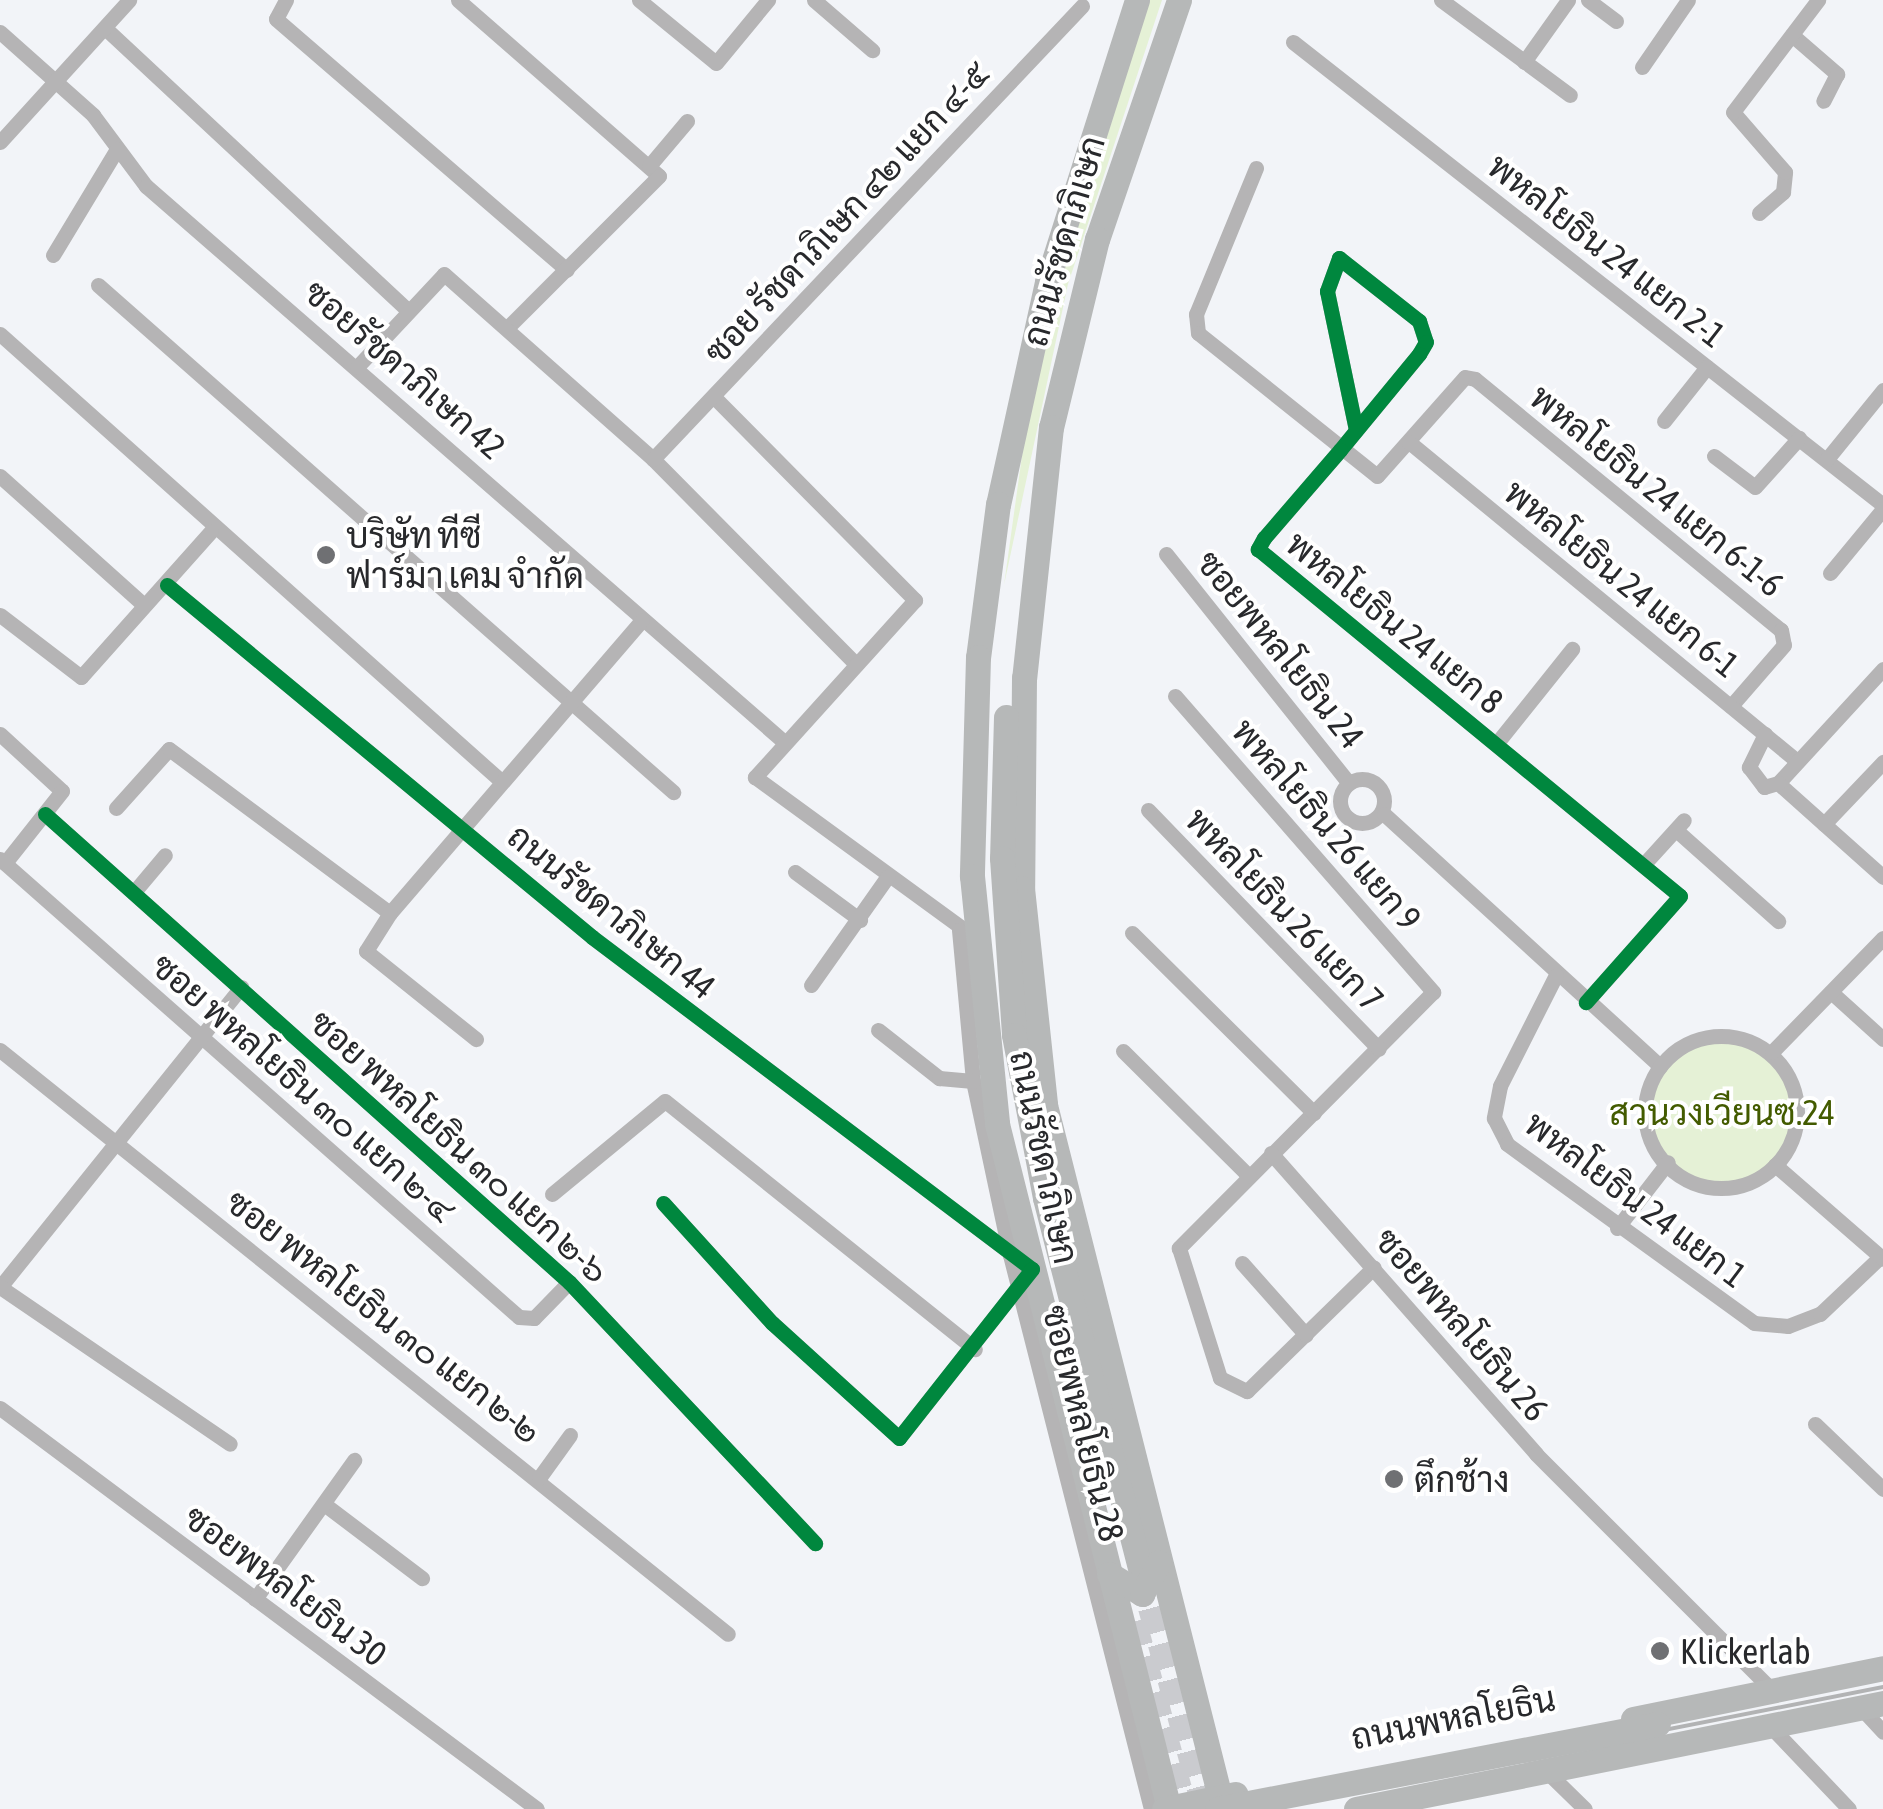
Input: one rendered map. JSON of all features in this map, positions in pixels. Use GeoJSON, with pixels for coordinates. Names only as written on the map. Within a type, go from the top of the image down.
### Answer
{"type":"FeatureCollection","features":[{"type":"Feature","properties":{"kind":"main road","name":"ถนนรัชดาภิเษก"},"geometry":{"type":"LineString","coordinates":[[1137,0],[1047,282],[998,504],[974,707],[966,930],[1020,1271],[1220,1805]]}},
{"type":"Feature","properties":{"kind":"main road","name":"ถนนรัชดาภิเษก"},"geometry":{"type":"LineString","coordinates":[[1167,1809],[1132,1570],[1031,1013],[1022,764],[1038,508],[1096,239],[1179,0]]}},
{"type":"Feature","properties":{"kind":"main road","name":"ถนนรัชดาภิเษก"},"geometry":{"type":"LineString","coordinates":[[998,504],[987,781],[994,991],[1029,1204],[1132,1570]]}},
{"type":"Feature","properties":{"kind":"main road","name":"ถนนพหลโยธิน"},"geometry":{"type":"LineString","coordinates":[[1220,1805],[1306,1780],[1883,1668]]}},
{"type":"Feature","properties":{"kind":"main road","name":"ถนนพหลโยธิน"},"geometry":{"type":"LineString","coordinates":[[1288,1809],[1659,1730],[1733,1710],[1764,1694]]}},
{"type":"Feature","properties":{"kind":"main road","name":"ถนนพหลโยธิน"},"geometry":{"type":"LineString","coordinates":[[1356,1809],[1436,1802],[1544,1769],[1872,1705]]}},
{"type":"Feature","properties":{"kind":"main road","name":"ถนนพหลโยธิน"},"geometry":{"type":"LineString","coordinates":[[1167,1809],[1220,1805],[1659,1730],[1782,1724]]}},
{"type":"Feature","properties":{"kind":"main road"},"geometry":{"type":"LineString","coordinates":[[1304,1809],[1306,1780]]}},
{"type":"Feature","properties":{"kind":"street"},"geometry":{"type":"LineString","coordinates":[[0,142],[52,75],[130,0]]}},
{"type":"Feature","properties":{"kind":"street"},"geometry":{"type":"LineString","coordinates":[[286,0],[276,19],[567,270]]}},
{"type":"Feature","properties":{"kind":"street"},"geometry":{"type":"LineString","coordinates":[[458,0],[650,166],[656,180],[506,328]]}},
{"type":"Feature","properties":{"kind":"street"},"geometry":{"type":"LineString","coordinates":[[639,0],[716,63],[768,0]]}},
{"type":"Feature","properties":{"kind":"street"},"geometry":{"type":"LineString","coordinates":[[814,0],[872,50]]}},
{"type":"Feature","properties":{"kind":"street"},"geometry":{"type":"LineString","coordinates":[[1440,0],[1570,95]]}},
{"type":"Feature","properties":{"kind":"street"},"geometry":{"type":"LineString","coordinates":[[1524,62],[1568,0]]}},
{"type":"Feature","properties":{"kind":"street"},"geometry":{"type":"LineString","coordinates":[[1588,0],[1616,21]]}},
{"type":"Feature","properties":{"kind":"street"},"geometry":{"type":"LineString","coordinates":[[1642,67],[1688,0]]}},
{"type":"Feature","properties":{"kind":"street"},"geometry":{"type":"LineString","coordinates":[[1759,213],[1783,192],[1784,172],[1732,112],[1818,0]]}},
{"type":"Feature","properties":{"kind":"street","name":"ซอย รัชดาภิเษก ๔๒ แยก ๔-๕"},"geometry":{"type":"LineString","coordinates":[[653,460],[1082,6]]}},
{"type":"Feature","properties":{"kind":"street"},"geometry":{"type":"LineString","coordinates":[[105,28],[409,312]]}},
{"type":"Feature","properties":{"kind":"street","name":"ซอยรัชดาภิเษก 42"},"geometry":{"type":"LineString","coordinates":[[0,32],[52,75],[146,186],[783,742]]}},
{"type":"Feature","properties":{"kind":"street"},"geometry":{"type":"LineString","coordinates":[[1792,35],[1837,74],[1824,100]]}},
{"type":"Feature","properties":{"kind":"street","name":"พหลโยธิน 24 แยก 2-1"},"geometry":{"type":"LineString","coordinates":[[1293,42],[1883,507]]}},
{"type":"Feature","properties":{"kind":"street"},"geometry":{"type":"LineString","coordinates":[[650,166],[687,121]]}},
{"type":"Feature","properties":{"kind":"street"},"geometry":{"type":"LineString","coordinates":[[53,254],[117,149]]}},
{"type":"Feature","properties":{"kind":"street"},"geometry":{"type":"LineString","coordinates":[[1256,168],[1195,325],[1340,450],[1377,476],[1409,442]]}},
{"type":"Feature","properties":{"kind":"street","name":"พหลโยธิน 24 แยก 8"},"geometry":{"type":"LineString","coordinates":[[1356,430],[1330,308],[1329,276],[1339,258],[1425,331],[1418,354],[1340,450],[1258,549],[1644,864],[1679,904],[1586,1002]]}},
{"type":"Feature","properties":{"kind":"street"},"geometry":{"type":"LineString","coordinates":[[357,367],[444,274],[653,460],[856,664]]}},
{"type":"Feature","properties":{"kind":"street"},"geometry":{"type":"LineString","coordinates":[[98,285],[673,792]]}},
{"type":"Feature","properties":{"kind":"street","name":"ถนนรัชดาภิเษก 44"},"geometry":{"type":"LineString","coordinates":[[0,334],[211,531],[500,781]]}},
{"type":"Feature","properties":{"kind":"street"},"geometry":{"type":"LineString","coordinates":[[1664,421],[1707,366]]}},
{"type":"Feature","properties":{"kind":"street","name":"พหลโยธิน 24 แยก 6-1-6"},"geometry":{"type":"LineString","coordinates":[[1409,442],[1464,377],[1780,630],[1784,645],[1732,706]]}},
{"type":"Feature","properties":{"kind":"street"},"geometry":{"type":"LineString","coordinates":[[1827,460],[1883,390]]}},
{"type":"Feature","properties":{"kind":"street"},"geometry":{"type":"LineString","coordinates":[[714,397],[915,600],[755,777],[966,930]]}},
{"type":"Feature","properties":{"kind":"street"},"geometry":{"type":"LineString","coordinates":[[1714,456],[1755,487],[1799,438]]}},
{"type":"Feature","properties":{"kind":"street","name":"พหลโยธิน 24 แยก 6-1"},"geometry":{"type":"LineString","coordinates":[[1409,442],[1797,761]]}},
{"type":"Feature","properties":{"kind":"street"},"geometry":{"type":"LineString","coordinates":[[0,476],[144,606]]}},
{"type":"Feature","properties":{"kind":"street"},"geometry":{"type":"LineString","coordinates":[[1830,574],[1883,507]]}},
{"type":"Feature","properties":{"kind":"street"},"geometry":{"type":"LineString","coordinates":[[0,615],[74,678],[167,585],[211,531]]}},
{"type":"Feature","properties":{"kind":"street","name":"ซอยพหลโยธิน 24"},"geometry":{"type":"LineString","coordinates":[[1166,554],[1348,782]]}},
{"type":"Feature","properties":{"kind":"street","name":"ถนนรัชดาภิเษก 44"},"geometry":{"type":"LineString","coordinates":[[167,585],[460,828],[1020,1271]]}},
{"type":"Feature","properties":{"kind":"street"},"geometry":{"type":"LineString","coordinates":[[476,1038],[366,951],[390,913],[460,828],[569,698],[642,620]]}},
{"type":"Feature","properties":{"kind":"street"},"geometry":{"type":"LineString","coordinates":[[1496,744],[1572,648]]}},
{"type":"Feature","properties":{"kind":"street"},"geometry":{"type":"LineString","coordinates":[[1765,734],[1748,767],[1764,787],[1780,781],[1883,669]]}},
{"type":"Feature","properties":{"kind":"street","name":"พหลโยธิน 26 แยก 9"},"geometry":{"type":"LineString","coordinates":[[1176,696],[1433,992],[1378,1050]]}},
{"type":"Feature","properties":{"kind":"street"},"geometry":{"type":"LineString","coordinates":[[0,734],[60,786],[45,814],[2,861]]}},
{"type":"Feature","properties":{"kind":"street"},"geometry":{"type":"LineString","coordinates":[[116,808],[169,749],[390,913]]}},
{"type":"Feature","properties":{"kind":"street"},"geometry":{"type":"LineString","coordinates":[[1824,824],[1883,762]]}},
{"type":"Feature","properties":{"kind":"street"},"geometry":{"type":"LineString","coordinates":[[1780,781],[1883,877]]}},
{"type":"Feature","properties":{"kind":"street","name":"ซอยพหลโยธิน 24"},"geometry":{"type":"LineString","coordinates":[[1348,782],[1340,805],[1349,819],[1384,814]]}},
{"type":"Feature","properties":{"kind":"street","name":"ซอยพหลโยธิน 24"},"geometry":{"type":"LineString","coordinates":[[1348,782],[1374,782],[1384,814],[1556,976],[1660,1066]]}},
{"type":"Feature","properties":{"kind":"street","name":"พหลโยธิน 26 แยก 7"},"geometry":{"type":"LineString","coordinates":[[1148,810],[1378,1050]]}},
{"type":"Feature","properties":{"kind":"street","name":"ซอย พหลโยธิน ๓๐ แยก ๒-๖"},"geometry":{"type":"LineString","coordinates":[[45,814],[569,1282],[815,1543]]}},
{"type":"Feature","properties":{"kind":"street"},"geometry":{"type":"LineString","coordinates":[[1644,864],[1680,825],[1778,922]]}},
{"type":"Feature","properties":{"kind":"street"},"geometry":{"type":"LineString","coordinates":[[134,892],[165,855]]}},
{"type":"Feature","properties":{"kind":"street","name":"ซอย พหลโยธิน ๓๐ แยก ๒-๔"},"geometry":{"type":"LineString","coordinates":[[2,861],[519,1317],[534,1318],[569,1282]]}},
{"type":"Feature","properties":{"kind":"street"},"geometry":{"type":"LineString","coordinates":[[795,872],[860,920]]}},
{"type":"Feature","properties":{"kind":"street"},"geometry":{"type":"LineString","coordinates":[[810,986],[888,876]]}},
{"type":"Feature","properties":{"kind":"street","name":"ซอยพหลโยธิน 28"},"geometry":{"type":"LineString","coordinates":[[966,930],[974,1081],[1152,1809]]}},
{"type":"Feature","properties":{"kind":"street"},"geometry":{"type":"LineString","coordinates":[[1132,934],[1314,1113]]}},
{"type":"Feature","properties":{"kind":"street"},"geometry":{"type":"LineString","coordinates":[[1772,1052],[1883,938]]}},
{"type":"Feature","properties":{"kind":"street","name":"พหลโยธิน 24 แยก 1"},"geometry":{"type":"LineString","coordinates":[[1556,976],[1507,1066],[1494,1118],[1508,1144],[1616,1228],[1770,1327],[1820,1314],[1882,1258]]}},
{"type":"Feature","properties":{"kind":"street"},"geometry":{"type":"LineString","coordinates":[[230,1444],[0,1287],[119,1144],[241,987]]}},
{"type":"Feature","properties":{"kind":"street"},"geometry":{"type":"LineString","coordinates":[[1831,992],[1883,1039]]}},
{"type":"Feature","properties":{"kind":"street"},"geometry":{"type":"LineString","coordinates":[[878,1030],[938,1078],[974,1081]]}},
{"type":"Feature","properties":{"kind":"street"},"geometry":{"type":"LineString","coordinates":[[1704,1039],[1772,1052],[1796,1106],[1775,1165],[1726,1191],[1668,1162],[1640,1120],[1660,1066],[1704,1039]]}},
{"type":"Feature","properties":{"kind":"street","name":"ซอย พหลโยธิน ๓๐ แยก ๒-๒"},"geometry":{"type":"LineString","coordinates":[[0,1050],[539,1478],[728,1634]]}},
{"type":"Feature","properties":{"kind":"street"},"geometry":{"type":"LineString","coordinates":[[1374,1267],[1246,1391],[1233,1391],[1212,1360],[1179,1248],[1378,1050]]}},
{"type":"Feature","properties":{"kind":"street"},"geometry":{"type":"LineString","coordinates":[[1123,1051],[1249,1176]]}},
{"type":"Feature","properties":{"kind":"street"},"geometry":{"type":"LineString","coordinates":[[552,1194],[665,1101],[975,1349]]}},
{"type":"Feature","properties":{"kind":"street","name":"ซอยพหลโยธิน 26"},"geometry":{"type":"LineString","coordinates":[[1271,1153],[1543,1462],[1764,1694]]}},
{"type":"Feature","properties":{"kind":"street"},"geometry":{"type":"LineString","coordinates":[[1616,1228],[1668,1162]]}},
{"type":"Feature","properties":{"kind":"street"},"geometry":{"type":"LineString","coordinates":[[1775,1165],[1882,1258]]}},
{"type":"Feature","properties":{"kind":"street"},"geometry":{"type":"LineString","coordinates":[[663,1203],[892,1436],[906,1434],[975,1349],[1020,1271]]}},
{"type":"Feature","properties":{"kind":"street"},"geometry":{"type":"LineString","coordinates":[[1242,1263],[1306,1335]]}},
{"type":"Feature","properties":{"kind":"street","name":"ซอยพหลโยธิน 30"},"geometry":{"type":"LineString","coordinates":[[0,1408],[537,1809]]}},
{"type":"Feature","properties":{"kind":"street"},"geometry":{"type":"LineString","coordinates":[[1815,1424],[1883,1489]]}},
{"type":"Feature","properties":{"kind":"street"},"geometry":{"type":"LineString","coordinates":[[539,1478],[570,1436]]}},
{"type":"Feature","properties":{"kind":"street"},"geometry":{"type":"LineString","coordinates":[[255,1599],[354,1460]]}},
{"type":"Feature","properties":{"kind":"street"},"geometry":{"type":"LineString","coordinates":[[324,1504],[422,1578]]}},
{"type":"Feature","properties":{"kind":"street"},"geometry":{"type":"LineString","coordinates":[[1872,1705],[1883,1732]]}},
{"type":"Feature","properties":{"kind":"street"},"geometry":{"type":"LineString","coordinates":[[1782,1724],[1848,1809]]}},
{"type":"Feature","properties":{"kind":"street"},"geometry":{"type":"LineString","coordinates":[[1544,1769],[1585,1809]]}},
{"type":"Feature","properties":{"kind":"green space"},"geometry":{"type":"Polygon","coordinates":[[[1148,0],[1162,0],[1068,284],[1004,585],[1037,348],[1148,0]]]}},
{"type":"Feature","properties":{"kind":"green space","name":"สวนวงเวียนซ.24"},"geometry":{"type":"Polygon","coordinates":[[[1721,1038],[1750,1043],[1774,1059],[1790,1083],[1795,1112],[1790,1141],[1774,1165],[1750,1181],[1721,1186],[1692,1181],[1668,1165],[1652,1141],[1647,1112],[1652,1083],[1668,1059],[1692,1043],[1721,1038]]]}},
{"type":"Feature","properties":{"kind":"tunnel"},"geometry":{"type":"LineString","coordinates":[[1141,1572],[1205,1809]]}},
{"type":"Feature","properties":{"kind":"tunnel"},"geometry":{"type":"LineString","coordinates":[[1134,1621],[1185,1809]]}},
{"type":"Feature","properties":{"kind":"railway"},"geometry":{"type":"LineString","coordinates":[[1262,1809],[1883,1687]]}},
{"type":"Feature","properties":{"kind":"cycle path"},"geometry":{"type":"LineString","coordinates":[[1356,430],[1327,291],[1339,258],[1419,321],[1426,342],[1419,354],[1340,450],[1264,538],[1258,549],[1680,896],[1586,1002]]}},
{"type":"Feature","properties":{"kind":"cycle path"},"geometry":{"type":"LineString","coordinates":[[167,585],[592,937],[1032,1269],[899,1438],[772,1323],[663,1203]]}},
{"type":"Feature","properties":{"kind":"cycle path"},"geometry":{"type":"LineString","coordinates":[[45,814],[569,1282],[815,1543]]}},
{"type":"Feature","properties":{"kind":"place","name":"บริษัท ทีซี ฟาร์มา เคม จำกัด"},"geometry":{"type":"Point","coordinates":[326,555]}},
{"type":"Feature","properties":{"kind":"place","name":"ตึกช้าง"},"geometry":{"type":"Point","coordinates":[1394,1479]}},
{"type":"Feature","properties":{"kind":"place","name":"Klickerlab"},"geometry":{"type":"Point","coordinates":[1660,1651]}}]}
